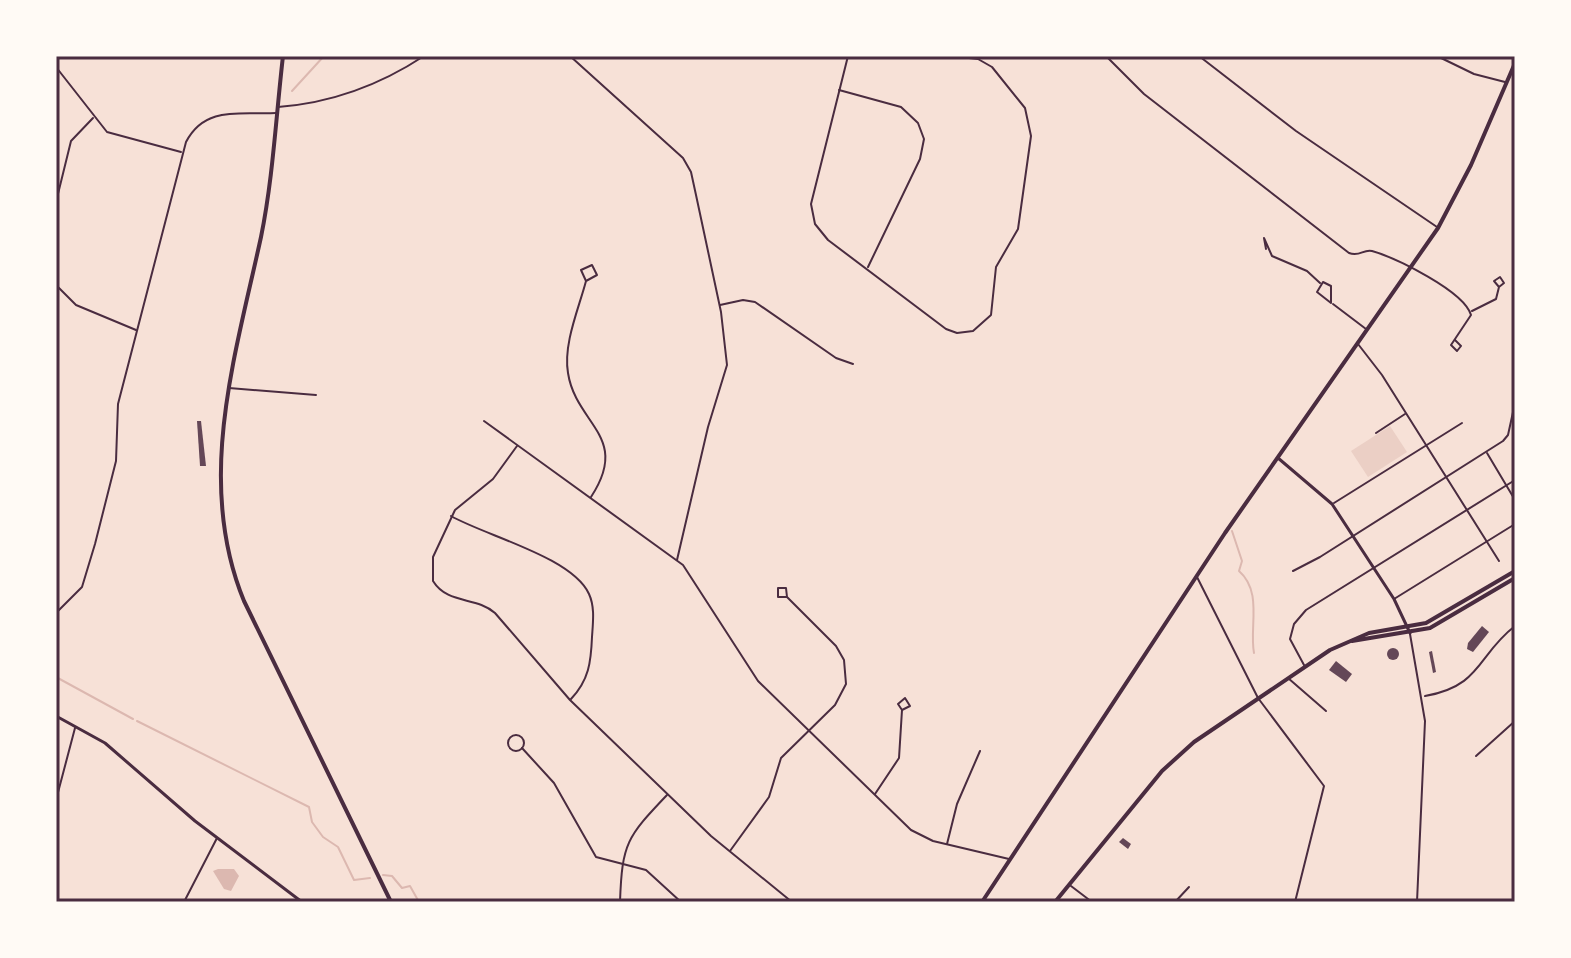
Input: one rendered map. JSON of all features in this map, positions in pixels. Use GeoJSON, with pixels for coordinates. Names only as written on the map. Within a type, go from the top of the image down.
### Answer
{"type":"FeatureCollection","features":[{"type":"Feature","properties":{"kind":"main road"},"geometry":{"type":"LineString","coordinates":[[283,56],[261,235],[228,388],[220,494],[231,568],[257,630],[391,902]]}},
{"type":"Feature","properties":{"kind":"main road"},"geometry":{"type":"LineString","coordinates":[[982,902],[1196,576],[1438,228],[1471,165],[1515,63]]}},
{"type":"Feature","properties":{"kind":"main road"},"geometry":{"type":"LineString","coordinates":[[1409,630],[1437,618],[1515,571]]}},
{"type":"Feature","properties":{"kind":"main road"},"geometry":{"type":"LineString","coordinates":[[1055,902],[1174,759],[1258,698],[1305,666],[1352,641],[1444,622],[1515,578]]}},
{"type":"Feature","properties":{"kind":"street"},"geometry":{"type":"LineString","coordinates":[[56,613],[77,594],[85,580],[116,465],[118,404],[183,153],[194,129],[215,115],[277,110],[328,99],[389,78],[424,56]]}},
{"type":"Feature","properties":{"kind":"street"},"geometry":{"type":"LineString","coordinates":[[570,56],[688,164],[719,305],[726,373],[708,427],[677,561]]}},
{"type":"Feature","properties":{"kind":"street"},"geometry":{"type":"LineString","coordinates":[[848,56],[812,216],[828,240],[953,332],[973,331],[991,315],[996,267],[1018,229],[1031,128],[1025,108],[992,67],[978,59],[951,56]]}},
{"type":"Feature","properties":{"kind":"street"},"geometry":{"type":"LineString","coordinates":[[1106,56],[1144,94],[1343,248],[1354,255],[1374,252],[1410,269],[1446,288],[1470,311]]}},
{"type":"Feature","properties":{"kind":"street"},"geometry":{"type":"LineString","coordinates":[[1199,56],[1296,131],[1438,228]]}},
{"type":"Feature","properties":{"kind":"street"},"geometry":{"type":"LineString","coordinates":[[1437,56],[1482,77],[1507,82]]}},
{"type":"Feature","properties":{"kind":"street"},"geometry":{"type":"LineString","coordinates":[[56,67],[67,77],[93,118],[114,136],[183,153]]}},
{"type":"Feature","properties":{"kind":"street"},"geometry":{"type":"LineString","coordinates":[[839,90],[901,107],[918,123],[924,139],[920,159],[868,269]]}},
{"type":"Feature","properties":{"kind":"street"},"geometry":{"type":"LineString","coordinates":[[56,202],[71,141],[93,118]]}},
{"type":"Feature","properties":{"kind":"street"},"geometry":{"type":"LineString","coordinates":[[1266,249],[1281,262],[1317,277],[1320,283],[1317,292],[1367,329]]}},
{"type":"Feature","properties":{"kind":"street"},"geometry":{"type":"LineString","coordinates":[[586,281],[597,275],[592,265],[581,270],[586,281],[567,362],[572,386],[605,446],[605,470],[591,498]]}},
{"type":"Feature","properties":{"kind":"street"},"geometry":{"type":"LineString","coordinates":[[1320,283],[1331,286],[1331,303]]}},
{"type":"Feature","properties":{"kind":"street"},"geometry":{"type":"LineString","coordinates":[[56,285],[58,292],[76,305],[137,331]]}},
{"type":"Feature","properties":{"kind":"street"},"geometry":{"type":"LineString","coordinates":[[1470,311],[1492,303],[1499,287]]}},
{"type":"Feature","properties":{"kind":"street"},"geometry":{"type":"LineString","coordinates":[[719,305],[743,300],[755,302],[836,358],[853,364]]}},
{"type":"Feature","properties":{"kind":"street"},"geometry":{"type":"LineString","coordinates":[[1455,340],[1468,324],[1470,311]]}},
{"type":"Feature","properties":{"kind":"street"},"geometry":{"type":"LineString","coordinates":[[1358,344],[1406,413],[1499,561]]}},
{"type":"Feature","properties":{"kind":"street"},"geometry":{"type":"LineString","coordinates":[[228,388],[316,395]]}},
{"type":"Feature","properties":{"kind":"street"},"geometry":{"type":"LineString","coordinates":[[1293,571],[1506,438],[1515,403]]}},
{"type":"Feature","properties":{"kind":"street"},"geometry":{"type":"LineString","coordinates":[[1376,433],[1406,413]]}},
{"type":"Feature","properties":{"kind":"street"},"geometry":{"type":"LineString","coordinates":[[484,421],[677,561],[693,578],[748,668],[911,830],[947,845],[1010,859]]}},
{"type":"Feature","properties":{"kind":"street"},"geometry":{"type":"LineString","coordinates":[[1332,504],[1462,423]]}},
{"type":"Feature","properties":{"kind":"street"},"geometry":{"type":"LineString","coordinates":[[1510,425],[1515,428]]}},
{"type":"Feature","properties":{"kind":"street"},"geometry":{"type":"LineString","coordinates":[[518,445],[493,479],[460,503],[451,516],[431,565],[437,587],[450,597],[489,608],[570,700],[729,852],[792,902]]}},
{"type":"Feature","properties":{"kind":"street"},"geometry":{"type":"LineString","coordinates":[[1486,452],[1515,500]]}},
{"type":"Feature","properties":{"kind":"street"},"geometry":{"type":"LineString","coordinates":[[1278,458],[1332,504],[1394,599],[1409,630],[1423,696],[1425,738],[1417,902]]}},
{"type":"Feature","properties":{"kind":"street"},"geometry":{"type":"LineString","coordinates":[[1305,666],[1290,643],[1294,624],[1306,610],[1515,480]]}},
{"type":"Feature","properties":{"kind":"street"},"geometry":{"type":"LineString","coordinates":[[451,516],[561,568],[584,585],[593,608],[591,661],[584,684],[570,700]]}},
{"type":"Feature","properties":{"kind":"street"},"geometry":{"type":"LineString","coordinates":[[1394,599],[1515,524]]}},
{"type":"Feature","properties":{"kind":"street"},"geometry":{"type":"LineString","coordinates":[[1196,576],[1258,698],[1324,786],[1295,902]]}},
{"type":"Feature","properties":{"kind":"street"},"geometry":{"type":"LineString","coordinates":[[729,852],[769,797],[781,758],[840,699],[846,684],[845,668],[836,646],[787,597]]}},
{"type":"Feature","properties":{"kind":"street"},"geometry":{"type":"LineString","coordinates":[[1423,696],[1449,690],[1470,678],[1515,626]]}},
{"type":"Feature","properties":{"kind":"street"},"geometry":{"type":"LineString","coordinates":[[1287,678],[1326,711]]}},
{"type":"Feature","properties":{"kind":"street"},"geometry":{"type":"LineString","coordinates":[[874,795],[899,758],[902,710]]}},
{"type":"Feature","properties":{"kind":"street"},"geometry":{"type":"LineString","coordinates":[[56,716],[105,743],[217,837],[302,902]]}},
{"type":"Feature","properties":{"kind":"street"},"geometry":{"type":"LineString","coordinates":[[1476,756],[1515,721]]}},
{"type":"Feature","properties":{"kind":"street"},"geometry":{"type":"LineString","coordinates":[[56,800],[76,726]]}},
{"type":"Feature","properties":{"kind":"street"},"geometry":{"type":"LineString","coordinates":[[522,748],[511,750],[509,737],[517,734],[522,737],[522,748],[554,783],[593,853],[602,860],[650,873],[681,902]]}},
{"type":"Feature","properties":{"kind":"street"},"geometry":{"type":"LineString","coordinates":[[947,845],[957,804],[980,751]]}},
{"type":"Feature","properties":{"kind":"street"},"geometry":{"type":"LineString","coordinates":[[620,902],[622,864],[633,831],[668,794]]}},
{"type":"Feature","properties":{"kind":"street"},"geometry":{"type":"LineString","coordinates":[[184,902],[217,837]]}},
{"type":"Feature","properties":{"kind":"street"},"geometry":{"type":"LineString","coordinates":[[1070,885],[1092,902]]}},
{"type":"Feature","properties":{"kind":"street"},"geometry":{"type":"LineString","coordinates":[[1178,901],[1189,887]]}},
{"type":"Feature","properties":{"kind":"shaded area"},"geometry":{"type":"Polygon","coordinates":[[[1390,426],[1407,452],[1368,477],[1351,451],[1390,426]]]}},
{"type":"Feature","properties":{"kind":"shaded area"},"geometry":{"type":"Polygon","coordinates":[[[234,869],[239,876],[231,891],[224,889],[213,871],[234,869]]]}},
{"type":"Feature","properties":{"kind":"building"},"geometry":{"type":"Polygon","coordinates":[[[197,421],[201,421],[206,466],[200,466],[197,421]]]}},
{"type":"Feature","properties":{"kind":"building"},"geometry":{"type":"Polygon","coordinates":[[[1482,626],[1489,632],[1473,652],[1467,649],[1468,643],[1482,626]]]}},
{"type":"Feature","properties":{"kind":"building"},"geometry":{"type":"Polygon","coordinates":[[[1393,648],[1399,654],[1393,660],[1387,654],[1393,648]]]}},
{"type":"Feature","properties":{"kind":"building"},"geometry":{"type":"Polygon","coordinates":[[[1432,651],[1436,672],[1433,673],[1429,652],[1432,651]]]}},
{"type":"Feature","properties":{"kind":"building"},"geometry":{"type":"Polygon","coordinates":[[[1336,661],[1352,674],[1346,682],[1329,670],[1336,661]]]}},
{"type":"Feature","properties":{"kind":"building"},"geometry":{"type":"Polygon","coordinates":[[[1123,838],[1131,844],[1128,849],[1119,842],[1123,838]]]}},
{"type":"Feature","properties":{"kind":"waterway"},"geometry":{"type":"LineString","coordinates":[[292,91],[324,56]]}},
{"type":"Feature","properties":{"kind":"waterway"},"geometry":{"type":"LineString","coordinates":[[1232,531],[1242,561],[1239,571],[1246,579],[1253,599],[1254,653]]}},
{"type":"Feature","properties":{"kind":"waterway"},"geometry":{"type":"LineString","coordinates":[[56,677],[133,719]]}},
{"type":"Feature","properties":{"kind":"waterway"},"geometry":{"type":"LineString","coordinates":[[137,721],[309,807],[312,822],[323,837],[338,847],[354,880],[370,878]]}},
{"type":"Feature","properties":{"kind":"waterway"},"geometry":{"type":"LineString","coordinates":[[383,875],[392,876],[402,888],[410,886],[419,902]]}}]}
